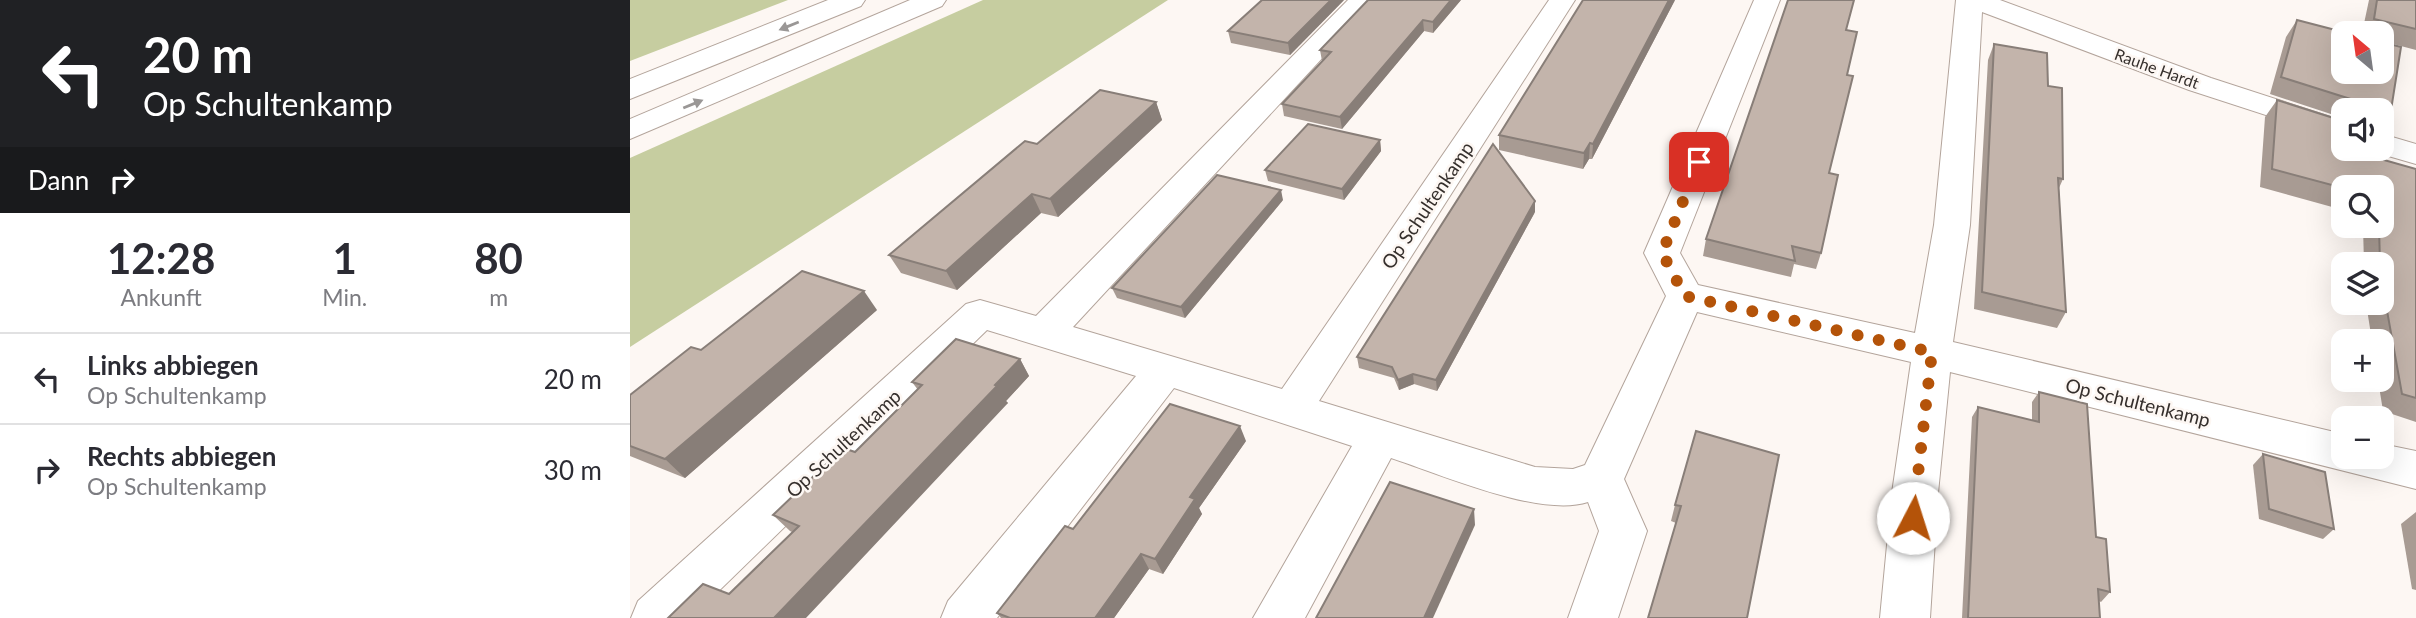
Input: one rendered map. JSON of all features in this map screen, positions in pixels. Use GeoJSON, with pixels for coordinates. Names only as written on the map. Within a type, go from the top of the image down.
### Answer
{"type":"FeatureCollection","features":[{"type":"Feature","properties":{"kind":"main road"},"geometry":{"type":"LineString","coordinates":[[630,90],[852,0]]}},
{"type":"Feature","properties":{"kind":"main road"},"geometry":{"type":"LineString","coordinates":[[630,130],[933,0]]}},
{"type":"Feature","properties":{"kind":"main road"},"geometry":{"type":"LineString","coordinates":[[1044,333],[1265,99],[1363,0]]}},
{"type":"Feature","properties":{"kind":"main road","name":"Op Schultenkamp"},"geometry":{"type":"LineString","coordinates":[[1291,409],[1562,0]]}},
{"type":"Feature","properties":{"kind":"main road"},"geometry":{"type":"LineString","coordinates":[[1593,618],[1623,531],[1601,479],[1685,296],[1662,253],[1767,0]]}},
{"type":"Feature","properties":{"kind":"main road"},"geometry":{"type":"LineString","coordinates":[[1905,618],[1915,492],[1932,352],[1952,225],[1971,0]]}},
{"type":"Feature","properties":{"kind":"main road","name":"Rauhe Hardt"},"geometry":{"type":"LineString","coordinates":[[1971,0],[2025,17],[2200,84],[2331,127]]}},
{"type":"Feature","properties":{"kind":"main road"},"geometry":{"type":"LineString","coordinates":[[2394,148],[2416,154]]}},
{"type":"Feature","properties":{"kind":"main road","name":"Op Schultenkamp"},"geometry":{"type":"LineString","coordinates":[[1685,296],[1932,352],[2331,449]]}},
{"type":"Feature","properties":{"kind":"main road","name":"Op Schultenkamp"},"geometry":{"type":"LineString","coordinates":[[656,618],[980,314],[1165,369],[1379,439],[1535,486],[1573,488],[1601,479]]}},
{"type":"Feature","properties":{"kind":"main road"},"geometry":{"type":"LineString","coordinates":[[966,618],[1165,369]]}},
{"type":"Feature","properties":{"kind":"main road"},"geometry":{"type":"LineString","coordinates":[[1278,618],[1379,439]]}},
{"type":"Feature","properties":{"kind":"main road"},"geometry":{"type":"LineString","coordinates":[[2394,465],[2416,470]]}},
{"type":"Feature","properties":{"kind":"green space"},"geometry":{"type":"Polygon","coordinates":[[[630,0],[788,0],[630,61],[630,0]]]}},
{"type":"Feature","properties":{"kind":"green space"},"geometry":{"type":"Polygon","coordinates":[[[983,0],[1168,0],[630,347],[630,158],[983,0]]]}},
{"type":"Feature","properties":{"kind":"building"},"geometry":{"type":"Polygon","coordinates":[[[1262,0],[1331,0],[1288,43],[1228,31],[1262,0]]]}},
{"type":"Feature","properties":{"kind":"building"},"geometry":{"type":"Polygon","coordinates":[[[1368,0],[1451,0],[1433,22],[1423,20],[1340,117],[1282,104],[1331,52],[1320,50],[1368,0]]]}},
{"type":"Feature","properties":{"kind":"building"},"geometry":{"type":"Polygon","coordinates":[[[1583,0],[1669,0],[1593,144],[1590,143],[1584,153],[1499,135],[1583,0]]]}},
{"type":"Feature","properties":{"kind":"building"},"geometry":{"type":"Polygon","coordinates":[[[1788,0],[1854,0],[1846,30],[1857,32],[1847,75],[1853,76],[1829,173],[1838,175],[1821,253],[1792,246],[1795,261],[1706,239],[1788,0]]]}},
{"type":"Feature","properties":{"kind":"building"},"geometry":{"type":"Polygon","coordinates":[[[2377,0],[2416,0],[2416,29],[2394,24],[2394,21],[2374,19],[2377,0]]]}},
{"type":"Feature","properties":{"kind":"building"},"geometry":{"type":"Polygon","coordinates":[[[2297,20],[2331,29],[2331,84],[2394,84],[2394,45],[2401,47],[2393,98],[2348,98],[2281,77],[2297,20]]]}},
{"type":"Feature","properties":{"kind":"building"},"geometry":{"type":"Polygon","coordinates":[[[1994,44],[2047,53],[2048,86],[2062,88],[2063,179],[2058,178],[2066,312],[1982,292],[1994,44]]]}},
{"type":"Feature","properties":{"kind":"building"},"geometry":{"type":"Polygon","coordinates":[[[1100,90],[1156,102],[1050,199],[1032,194],[946,271],[889,255],[1025,141],[1037,144],[1100,90]]]}},
{"type":"Feature","properties":{"kind":"building"},"geometry":{"type":"Polygon","coordinates":[[[2277,100],[2331,117],[2331,161],[2388,161],[2416,169],[2416,398],[2402,394],[2394,350],[2394,329],[2390,329],[2388,315],[2394,315],[2394,252],[2380,252],[2379,238],[2394,238],[2394,175],[2331,175],[2331,185],[2272,169],[2277,100]]]}},
{"type":"Feature","properties":{"kind":"building"},"geometry":{"type":"Polygon","coordinates":[[[1308,124],[1380,140],[1342,189],[1265,170],[1308,124]]]}},
{"type":"Feature","properties":{"kind":"building"},"geometry":{"type":"Polygon","coordinates":[[[1493,144],[1535,201],[1436,380],[1413,374],[1398,380],[1392,367],[1357,357],[1493,144]]]}},
{"type":"Feature","properties":{"kind":"building"},"geometry":{"type":"Polygon","coordinates":[[[1217,175],[1281,190],[1181,307],[1112,288],[1217,175]]]}},
{"type":"Feature","properties":{"kind":"building"},"geometry":{"type":"Polygon","coordinates":[[[802,271],[864,291],[665,459],[630,446],[630,395],[691,347],[701,350],[802,271]]]}},
{"type":"Feature","properties":{"kind":"building"},"geometry":{"type":"Polygon","coordinates":[[[956,339],[1020,359],[774,618],[668,618],[703,584],[729,594],[799,526],[773,515],[843,448],[855,452],[922,385],[912,382],[956,339]]]}},
{"type":"Feature","properties":{"kind":"building"},"geometry":{"type":"Polygon","coordinates":[[[2039,392],[2087,404],[2096,537],[2106,539],[2110,592],[2098,589],[2100,618],[1968,618],[1978,407],[2039,422],[2039,392]]]}},
{"type":"Feature","properties":{"kind":"building"},"geometry":{"type":"Polygon","coordinates":[[[1170,404],[1240,426],[1190,497],[1195,499],[1155,559],[1141,554],[1095,618],[1010,618],[997,613],[1065,526],[1073,529],[1170,404]]]}},
{"type":"Feature","properties":{"kind":"building"},"geometry":{"type":"Polygon","coordinates":[[[1696,431],[1779,455],[1747,618],[1648,618],[1681,506],[1675,505],[1696,431]]]}},
{"type":"Feature","properties":{"kind":"building"},"geometry":{"type":"Polygon","coordinates":[[[2263,454],[2325,472],[2334,529],[2269,509],[2263,454]]]}},
{"type":"Feature","properties":{"kind":"building"},"geometry":{"type":"Polygon","coordinates":[[[1390,482],[1474,509],[1424,618],[1316,618],[1390,482]]]}},
{"type":"Feature","properties":{"kind":"route"},"geometry":{"type":"LineString","coordinates":[[1699,162],[1662,253],[1685,296],[1932,352],[1913,518]]}}]}
